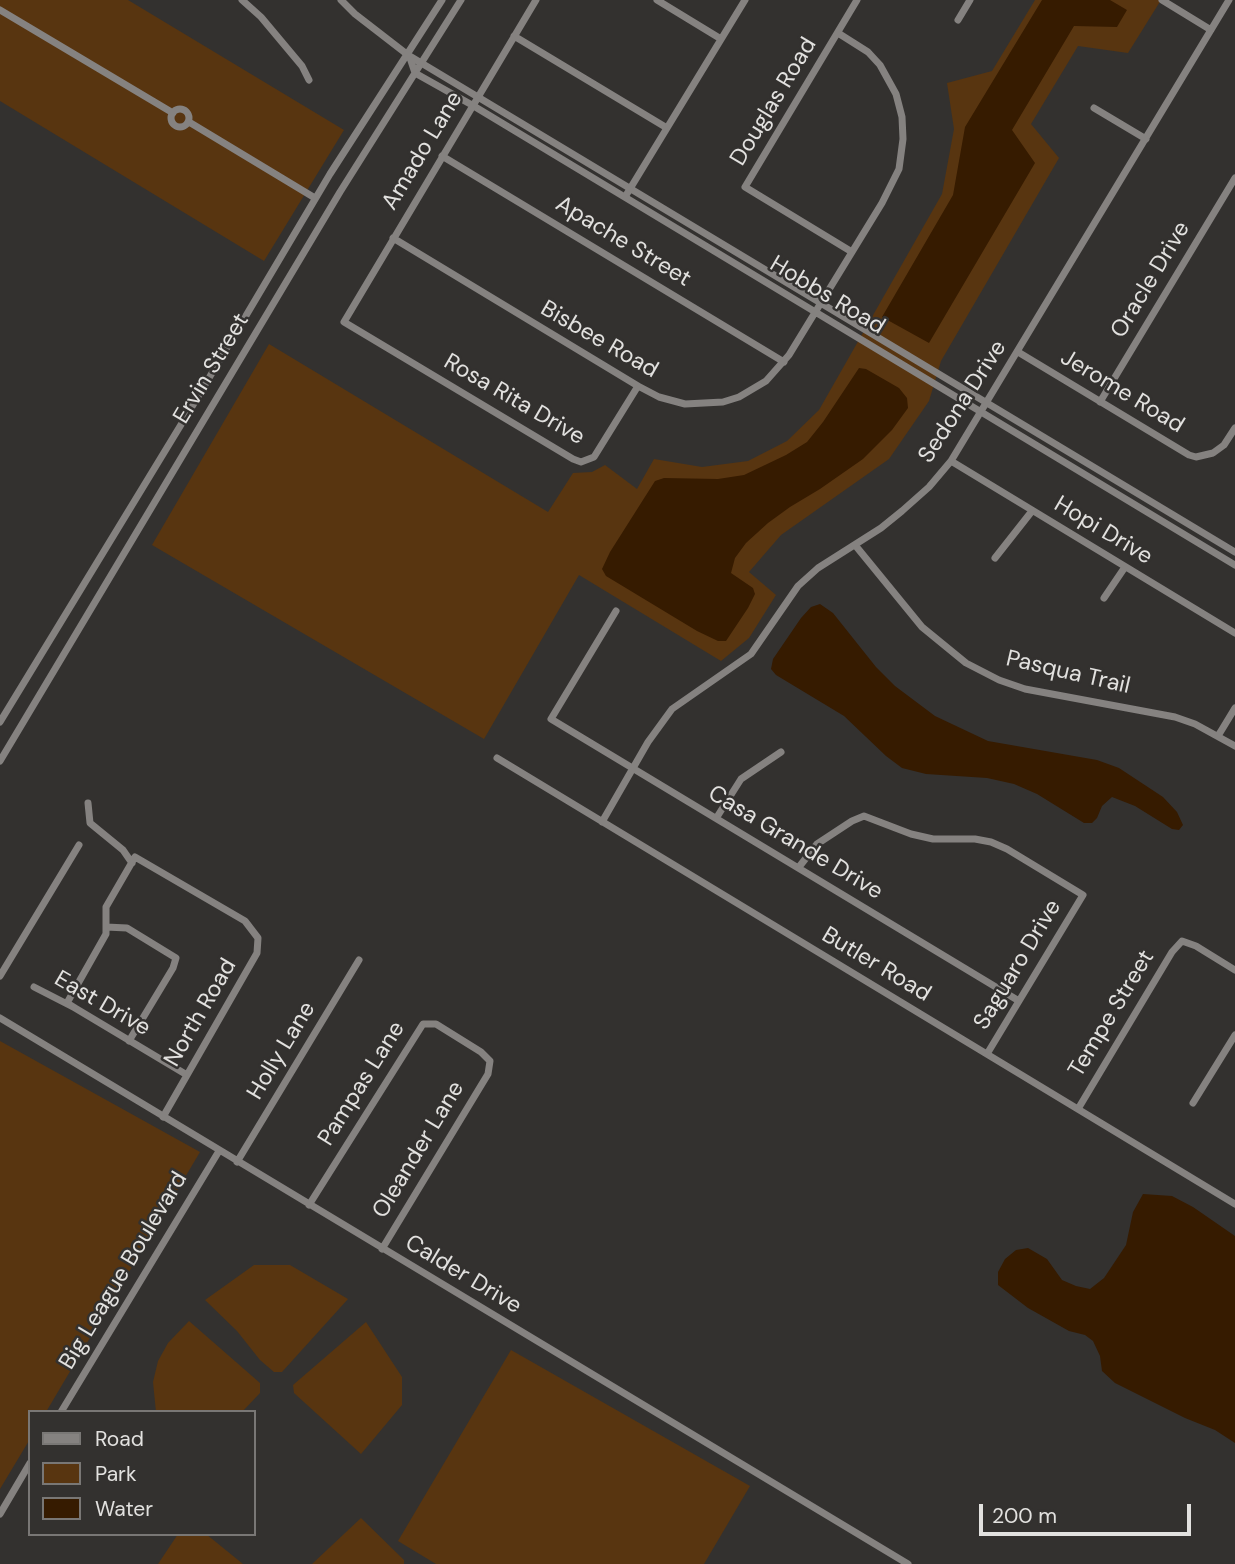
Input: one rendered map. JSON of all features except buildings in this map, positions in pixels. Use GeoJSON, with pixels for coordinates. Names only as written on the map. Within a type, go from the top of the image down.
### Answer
{"type":"FeatureCollection","features":[{"type":"Feature","properties":{"kind":"street"},"geometry":{"type":"LineString","coordinates":[[242,0],[261,17],[302,66],[309,80]]}},
{"type":"Feature","properties":{"kind":"street","name":"Hobbs Road"},"geometry":{"type":"LineString","coordinates":[[341,0],[408,55],[1235,552]]}},
{"type":"Feature","properties":{"kind":"street","name":"Ervin Street"},"geometry":{"type":"LineString","coordinates":[[0,722],[315,198],[442,0]]}},
{"type":"Feature","properties":{"kind":"street","name":"Ervin Street"},"geometry":{"type":"LineString","coordinates":[[0,761],[340,192],[461,0]]}},
{"type":"Feature","properties":{"kind":"street","name":"Amado Lane"},"geometry":{"type":"LineString","coordinates":[[344,322],[536,0]]}},
{"type":"Feature","properties":{"kind":"street"},"geometry":{"type":"LineString","coordinates":[[657,0],[722,39]]}},
{"type":"Feature","properties":{"kind":"street"},"geometry":{"type":"LineString","coordinates":[[625,197],[745,0]]}},
{"type":"Feature","properties":{"kind":"street","name":"Douglas Road"},"geometry":{"type":"LineString","coordinates":[[852,252],[745,187],[858,0]]}},
{"type":"Feature","properties":{"kind":"street"},"geometry":{"type":"LineString","coordinates":[[958,20],[970,0]]}},
{"type":"Feature","properties":{"kind":"street"},"geometry":{"type":"LineString","coordinates":[[1162,0],[1211,30]]}},
{"type":"Feature","properties":{"kind":"street","name":"Sedona Drive"},"geometry":{"type":"LineString","coordinates":[[602,822],[672,709],[751,654],[798,586],[818,568],[902,511],[929,487],[951,461],[1229,0]]}},
{"type":"Feature","properties":{"kind":"street"},"geometry":{"type":"LineString","coordinates":[[0,10],[173,113]]}},
{"type":"Feature","properties":{"kind":"street","name":"Bisbee Road"},"geometry":{"type":"LineString","coordinates":[[393,238],[659,397],[685,404],[723,402],[739,397],[766,381],[784,362],[887,194],[899,169],[903,128],[896,94],[889,79],[868,52],[838,33]]}},
{"type":"Feature","properties":{"kind":"street"},"geometry":{"type":"LineString","coordinates":[[514,36],[667,128]]}},
{"type":"Feature","properties":{"kind":"street"},"geometry":{"type":"LineString","coordinates":[[408,55],[415,73]]}},
{"type":"Feature","properties":{"kind":"street","name":"Hobbs Road"},"geometry":{"type":"LineString","coordinates":[[415,73],[1235,565]]}},
{"type":"Feature","properties":{"kind":"street"},"geometry":{"type":"LineString","coordinates":[[1094,108],[1146,139]]}},
{"type":"Feature","properties":{"kind":"street"},"geometry":{"type":"LineString","coordinates":[[184,109],[190,116],[188,122],[184,126],[176,126],[172,121],[173,113],[184,109]]}},
{"type":"Feature","properties":{"kind":"street"},"geometry":{"type":"LineString","coordinates":[[188,122],[315,198]]}},
{"type":"Feature","properties":{"kind":"street","name":"Apache Street"},"geometry":{"type":"LineString","coordinates":[[443,156],[784,362]]}},
{"type":"Feature","properties":{"kind":"street","name":"Oracle Drive"},"geometry":{"type":"LineString","coordinates":[[1100,402],[1235,178]]}},
{"type":"Feature","properties":{"kind":"street","name":"Rosa Rita Drive"},"geometry":{"type":"LineString","coordinates":[[344,322],[561,453],[581,462],[594,457],[638,386]]}},
{"type":"Feature","properties":{"kind":"street","name":"Jerome Road"},"geometry":{"type":"LineString","coordinates":[[1018,352],[1181,451],[1196,457],[1209,455],[1224,445],[1235,428]]}},
{"type":"Feature","properties":{"kind":"street","name":"Hopi Drive"},"geometry":{"type":"LineString","coordinates":[[951,461],[1235,633]]}},
{"type":"Feature","properties":{"kind":"street"},"geometry":{"type":"LineString","coordinates":[[995,558],[1032,511]]}},
{"type":"Feature","properties":{"kind":"street","name":"Pasqua Trail"},"geometry":{"type":"LineString","coordinates":[[855,545],[906,611],[930,635],[966,663],[999,680],[1025,689],[1175,717],[1235,746]]}},
{"type":"Feature","properties":{"kind":"street"},"geometry":{"type":"LineString","coordinates":[[1104,598],[1125,567]]}},
{"type":"Feature","properties":{"kind":"street","name":"Casa Grande Drive"},"geometry":{"type":"LineString","coordinates":[[616,611],[551,719],[1019,1001]]}},
{"type":"Feature","properties":{"kind":"street"},"geometry":{"type":"LineString","coordinates":[[1218,736],[1235,708]]}},
{"type":"Feature","properties":{"kind":"street"},"geometry":{"type":"LineString","coordinates":[[717,817],[741,779],[781,752]]}},
{"type":"Feature","properties":{"kind":"street","name":"Butler Road"},"geometry":{"type":"LineString","coordinates":[[497,758],[1235,1204]]}},
{"type":"Feature","properties":{"kind":"street"},"geometry":{"type":"LineString","coordinates":[[75,1008],[67,1003],[106,934],[106,907],[132,863],[123,850],[90,823],[88,803]]}},
{"type":"Feature","properties":{"kind":"street","name":"Saguaro Drive"},"geometry":{"type":"LineString","coordinates":[[799,867],[817,844],[864,816],[894,829],[922,836],[991,842],[1083,895],[986,1054]]}},
{"type":"Feature","properties":{"kind":"street"},"geometry":{"type":"LineString","coordinates":[[0,976],[79,845]]}},
{"type":"Feature","properties":{"kind":"street","name":"North Road"},"geometry":{"type":"LineString","coordinates":[[132,863],[135,857],[245,921],[258,938],[257,953],[163,1117]]}},
{"type":"Feature","properties":{"kind":"street"},"geometry":{"type":"LineString","coordinates":[[106,927],[127,928],[176,958],[173,968],[129,1041]]}},
{"type":"Feature","properties":{"kind":"street","name":"Tempe Street"},"geometry":{"type":"LineString","coordinates":[[1078,1109],[1172,952],[1182,941],[1196,946],[1235,970]]}},
{"type":"Feature","properties":{"kind":"street","name":"Holly Lane"},"geometry":{"type":"LineString","coordinates":[[237,1162],[359,960]]}},
{"type":"Feature","properties":{"kind":"street","name":"East Drive"},"geometry":{"type":"LineString","coordinates":[[34,987],[75,1008],[187,1075]]}},
{"type":"Feature","properties":{"kind":"street","name":"Calder Drive"},"geometry":{"type":"LineString","coordinates":[[0,1018],[908,1564]]}},
{"type":"Feature","properties":{"kind":"street","name":"Pampas Lane"},"geometry":{"type":"LineString","coordinates":[[309,1205],[423,1024],[436,1024],[481,1052],[490,1062],[489,1072]]}},
{"type":"Feature","properties":{"kind":"street"},"geometry":{"type":"LineString","coordinates":[[1193,1103],[1235,1035]]}},
{"type":"Feature","properties":{"kind":"street","name":"Oleander Lane"},"geometry":{"type":"LineString","coordinates":[[382,1249],[489,1072]]}},
{"type":"Feature","properties":{"kind":"street","name":"Big League Boulevard"},"geometry":{"type":"LineString","coordinates":[[62,1410],[219,1151]]}},
{"type":"Feature","properties":{"kind":"street"},"geometry":{"type":"LineString","coordinates":[[0,1514],[28,1466]]}},
{"type":"Feature","properties":{"kind":"green space"},"geometry":{"type":"Polygon","coordinates":[[[0,0],[128,0],[344,130],[264,261],[0,101],[0,0]]]}},
{"type":"Feature","properties":{"kind":"green space"},"geometry":{"type":"Polygon","coordinates":[[[1035,0],[1161,0],[1128,53],[1078,46],[1031,124],[1059,158],[941,361],[929,401],[889,459],[781,535],[749,572],[776,595],[749,638],[721,661],[579,575],[484,739],[152,545],[269,344],[548,512],[573,473],[592,472],[605,465],[637,489],[654,459],[702,467],[748,461],[787,441],[819,410],[942,194],[954,129],[947,83],[992,71],[1035,0]]]}},
{"type":"Feature","properties":{"kind":"green space"},"geometry":{"type":"Polygon","coordinates":[[[0,1041],[200,1152],[47,1410],[28,1410],[28,1442],[0,1489],[0,1041]]]}},
{"type":"Feature","properties":{"kind":"green space"},"geometry":{"type":"Polygon","coordinates":[[[254,1265],[290,1265],[348,1299],[282,1372],[274,1372],[260,1360],[237,1331],[205,1300],[254,1265]]]}},
{"type":"Feature","properties":{"kind":"green space"},"geometry":{"type":"Polygon","coordinates":[[[189,1321],[260,1383],[260,1393],[244,1410],[156,1410],[153,1382],[158,1361],[168,1343],[189,1321]]]}},
{"type":"Feature","properties":{"kind":"green space"},"geometry":{"type":"Polygon","coordinates":[[[366,1322],[402,1377],[402,1405],[361,1454],[294,1393],[293,1385],[366,1322]]]}},
{"type":"Feature","properties":{"kind":"green space"},"geometry":{"type":"Polygon","coordinates":[[[511,1350],[750,1486],[704,1564],[436,1564],[398,1541],[511,1350]]]}},
{"type":"Feature","properties":{"kind":"green space"},"geometry":{"type":"Polygon","coordinates":[[[361,1518],[404,1560],[404,1564],[312,1564],[361,1518]]]}},
{"type":"Feature","properties":{"kind":"green space"},"geometry":{"type":"Polygon","coordinates":[[[177,1536],[208,1536],[243,1564],[158,1564],[177,1536]]]}},
{"type":"Feature","properties":{"kind":"water"},"geometry":{"type":"Polygon","coordinates":[[[1042,0],[1110,0],[1127,10],[1117,27],[1074,26],[1012,130],[1035,163],[929,343],[882,317],[953,195],[965,127],[1042,0]]]}},
{"type":"Feature","properties":{"kind":"water"},"geometry":{"type":"Polygon","coordinates":[[[859,368],[866,369],[899,388],[907,398],[908,408],[892,430],[863,459],[790,507],[746,543],[735,558],[731,573],[753,588],[755,594],[726,641],[718,641],[697,631],[606,576],[602,569],[610,552],[655,481],[664,478],[718,479],[744,475],[786,455],[807,442],[859,368]]]}},
{"type":"Feature","properties":{"kind":"water"},"geometry":{"type":"Polygon","coordinates":[[[820,604],[833,613],[876,667],[895,686],[935,716],[988,741],[1097,760],[1119,768],[1163,797],[1177,812],[1183,825],[1179,830],[1172,829],[1135,806],[1112,797],[1102,806],[1092,823],[1084,823],[1037,794],[1014,784],[987,778],[926,774],[902,768],[844,716],[776,675],[771,669],[773,659],[801,618],[811,607],[820,604]]]}},
{"type":"Feature","properties":{"kind":"water"},"geometry":{"type":"Polygon","coordinates":[[[1143,1194],[1172,1196],[1235,1236],[1235,1443],[1215,1430],[1115,1383],[1102,1371],[1100,1356],[1093,1341],[1028,1308],[998,1285],[998,1272],[1005,1259],[1016,1250],[1028,1248],[1047,1259],[1062,1280],[1090,1289],[1104,1278],[1126,1245],[1133,1212],[1143,1194]]]}}]}
